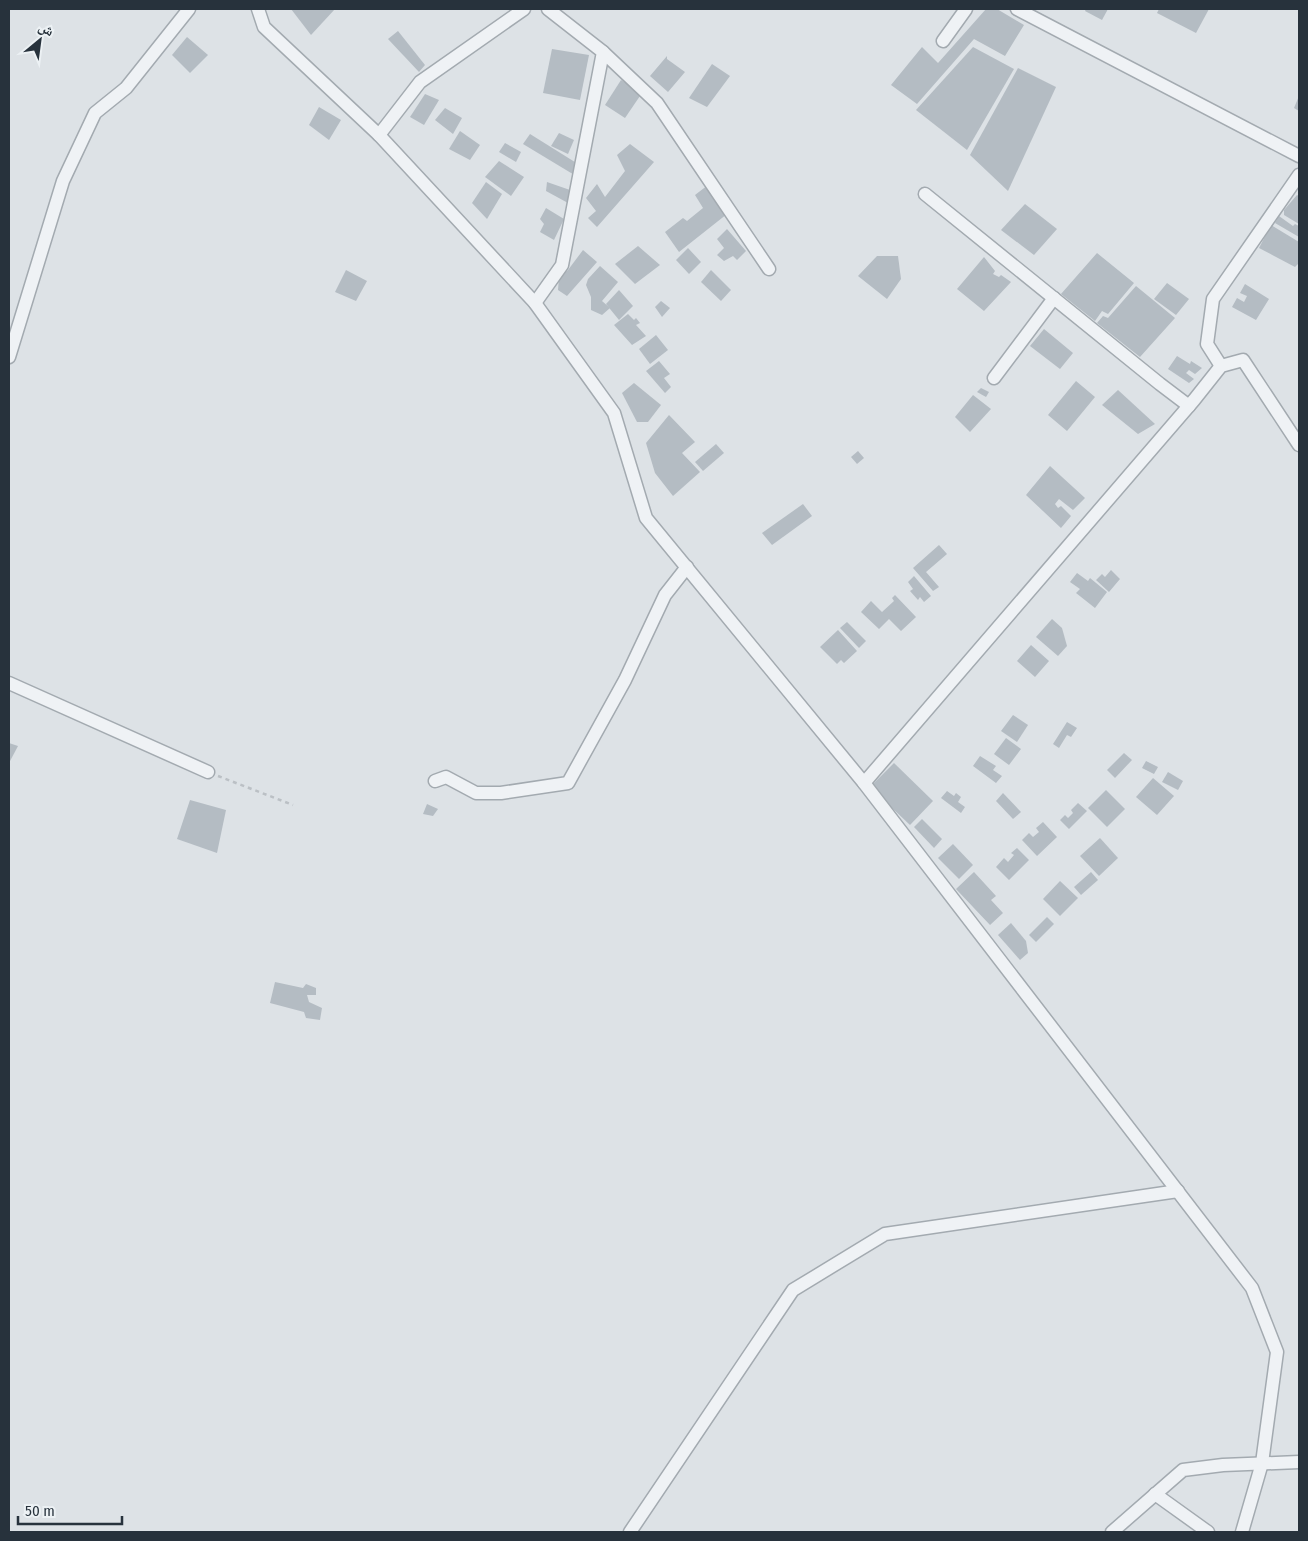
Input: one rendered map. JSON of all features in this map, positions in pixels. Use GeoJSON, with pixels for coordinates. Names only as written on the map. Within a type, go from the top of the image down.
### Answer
{"type":"FeatureCollection","features":[{"type":"Feature","properties":{"kind":"street"},"geometry":{"type":"LineString","coordinates":[[9,357],[63,181],[95,114],[126,88],[189,9]]}},
{"type":"Feature","properties":{"kind":"street"},"geometry":{"type":"LineString","coordinates":[[258,9],[264,27],[379,135],[535,303],[614,413],[646,518],[864,783],[1252,1288],[1277,1352],[1262,1463],[1242,1532]]}},
{"type":"Feature","properties":{"kind":"street"},"geometry":{"type":"LineString","coordinates":[[379,135],[420,82],[524,9]]}},
{"type":"Feature","properties":{"kind":"street"},"geometry":{"type":"LineString","coordinates":[[548,9],[604,52],[658,103],[769,269]]}},
{"type":"Feature","properties":{"kind":"street"},"geometry":{"type":"LineString","coordinates":[[943,41],[966,9]]}},
{"type":"Feature","properties":{"kind":"street"},"geometry":{"type":"LineString","coordinates":[[1017,9],[1299,156]]}},
{"type":"Feature","properties":{"kind":"street"},"geometry":{"type":"LineString","coordinates":[[535,303],[562,265],[604,52]]}},
{"type":"Feature","properties":{"kind":"street"},"geometry":{"type":"LineString","coordinates":[[1221,366],[1207,344],[1213,299],[1299,174]]}},
{"type":"Feature","properties":{"kind":"street"},"geometry":{"type":"LineString","coordinates":[[925,194],[1189,406]]}},
{"type":"Feature","properties":{"kind":"street"},"geometry":{"type":"LineString","coordinates":[[994,378],[1054,298]]}},
{"type":"Feature","properties":{"kind":"street"},"geometry":{"type":"LineString","coordinates":[[864,783],[1189,406],[1221,366],[1243,360],[1299,445]]}},
{"type":"Feature","properties":{"kind":"street"},"geometry":{"type":"LineString","coordinates":[[436,781],[446,777],[476,792],[501,793],[568,783],[625,680],[665,595],[686,567]]}},
{"type":"Feature","properties":{"kind":"street"},"geometry":{"type":"LineString","coordinates":[[9,683],[208,772]]}},
{"type":"Feature","properties":{"kind":"street"},"geometry":{"type":"LineString","coordinates":[[630,1532],[793,1290],[885,1234],[1178,1191]]}},
{"type":"Feature","properties":{"kind":"street"},"geometry":{"type":"LineString","coordinates":[[1112,1532],[1183,1470],[1224,1465],[1299,1462]]}},
{"type":"Feature","properties":{"kind":"street"},"geometry":{"type":"LineString","coordinates":[[1155,1494],[1208,1532]]}},
{"type":"Feature","properties":{"kind":"path"},"geometry":{"type":"LineString","coordinates":[[208,772],[293,805]]}},
{"type":"Feature","properties":{"kind":"building"},"geometry":{"type":"Polygon","coordinates":[[[291,9],[335,9],[311,35],[291,9]]]}},
{"type":"Feature","properties":{"kind":"building"},"geometry":{"type":"Polygon","coordinates":[[[986,9],[997,9],[1024,25],[1005,56],[974,39],[917,104],[891,85],[922,47],[938,63],[986,9]]]}},
{"type":"Feature","properties":{"kind":"building"},"geometry":{"type":"Polygon","coordinates":[[[1086,9],[1108,9],[1102,20],[1085,11],[1086,9]]]}},
{"type":"Feature","properties":{"kind":"building"},"geometry":{"type":"Polygon","coordinates":[[[1159,9],[1209,9],[1196,33],[1157,13],[1159,9]]]}},
{"type":"Feature","properties":{"kind":"building"},"geometry":{"type":"Polygon","coordinates":[[[398,31],[425,65],[419,72],[388,39],[398,31]]]}},
{"type":"Feature","properties":{"kind":"building"},"geometry":{"type":"Polygon","coordinates":[[[187,37],[208,55],[190,73],[172,55],[187,37]]]}},
{"type":"Feature","properties":{"kind":"building"},"geometry":{"type":"Polygon","coordinates":[[[973,47],[1014,69],[967,150],[916,110],[973,47]]]}},
{"type":"Feature","properties":{"kind":"building"},"geometry":{"type":"Polygon","coordinates":[[[552,49],[589,55],[580,100],[543,93],[552,49]]]}},
{"type":"Feature","properties":{"kind":"building"},"geometry":{"type":"Polygon","coordinates":[[[667,56],[667,59],[685,72],[668,92],[650,76],[667,56]]]}},
{"type":"Feature","properties":{"kind":"building"},"geometry":{"type":"Polygon","coordinates":[[[712,64],[730,76],[707,107],[689,98],[712,64]]]}},
{"type":"Feature","properties":{"kind":"building"},"geometry":{"type":"Polygon","coordinates":[[[1018,68],[1056,87],[1008,191],[970,155],[1018,68]]]}},
{"type":"Feature","properties":{"kind":"building"},"geometry":{"type":"Polygon","coordinates":[[[621,80],[642,93],[625,118],[605,105],[621,80]]]}},
{"type":"Feature","properties":{"kind":"building"},"geometry":{"type":"Polygon","coordinates":[[[425,94],[439,100],[424,125],[410,117],[425,94]]]}},
{"type":"Feature","properties":{"kind":"building"},"geometry":{"type":"Polygon","coordinates":[[[1299,96],[1299,111],[1294,108],[1299,96]]]}},
{"type":"Feature","properties":{"kind":"building"},"geometry":{"type":"Polygon","coordinates":[[[319,107],[341,120],[329,140],[309,125],[319,107]]]}},
{"type":"Feature","properties":{"kind":"building"},"geometry":{"type":"Polygon","coordinates":[[[445,108],[462,118],[453,134],[435,120],[445,108]]]}},
{"type":"Feature","properties":{"kind":"building"},"geometry":{"type":"Polygon","coordinates":[[[460,131],[480,145],[470,160],[449,149],[460,131]]]}},
{"type":"Feature","properties":{"kind":"building"},"geometry":{"type":"Polygon","coordinates":[[[559,133],[574,140],[568,154],[551,146],[559,133]]]}},
{"type":"Feature","properties":{"kind":"building"},"geometry":{"type":"Polygon","coordinates":[[[530,134],[578,164],[576,176],[523,144],[530,134]]]}},
{"type":"Feature","properties":{"kind":"building"},"geometry":{"type":"Polygon","coordinates":[[[505,143],[521,152],[516,162],[499,152],[505,143]]]}},
{"type":"Feature","properties":{"kind":"building"},"geometry":{"type":"Polygon","coordinates":[[[630,144],[654,162],[597,227],[588,218],[596,211],[586,198],[597,184],[605,197],[625,171],[617,155],[630,144]]]}},
{"type":"Feature","properties":{"kind":"building"},"geometry":{"type":"Polygon","coordinates":[[[499,161],[524,177],[511,196],[485,177],[499,161]]]}},
{"type":"Feature","properties":{"kind":"building"},"geometry":{"type":"Polygon","coordinates":[[[486,182],[502,194],[487,219],[472,203],[486,182]]]}},
{"type":"Feature","properties":{"kind":"building"},"geometry":{"type":"Polygon","coordinates":[[[547,182],[570,190],[568,203],[546,191],[547,182]]]}},
{"type":"Feature","properties":{"kind":"building"},"geometry":{"type":"Polygon","coordinates":[[[708,185],[727,214],[679,252],[665,232],[683,218],[687,221],[703,208],[695,195],[708,185]]]}},
{"type":"Feature","properties":{"kind":"building"},"geometry":{"type":"Polygon","coordinates":[[[1297,195],[1299,196],[1299,224],[1284,215],[1284,210],[1297,195]]]}},
{"type":"Feature","properties":{"kind":"building"},"geometry":{"type":"Polygon","coordinates":[[[1025,204],[1057,229],[1034,255],[1001,230],[1025,204]]]}},
{"type":"Feature","properties":{"kind":"building"},"geometry":{"type":"Polygon","coordinates":[[[546,208],[564,219],[554,240],[540,232],[544,224],[540,219],[546,208]]]}},
{"type":"Feature","properties":{"kind":"building"},"geometry":{"type":"Polygon","coordinates":[[[1279,216],[1293,226],[1295,224],[1299,226],[1299,237],[1275,223],[1279,216]]]}},
{"type":"Feature","properties":{"kind":"building"},"geometry":{"type":"Polygon","coordinates":[[[1271,225],[1299,242],[1299,263],[1295,267],[1259,248],[1271,225]]]}},
{"type":"Feature","properties":{"kind":"building"},"geometry":{"type":"Polygon","coordinates":[[[727,229],[746,251],[737,260],[733,256],[724,261],[717,255],[724,248],[717,239],[727,229]]]}},
{"type":"Feature","properties":{"kind":"building"},"geometry":{"type":"Polygon","coordinates":[[[638,246],[660,265],[635,284],[615,264],[638,246]]]}},
{"type":"Feature","properties":{"kind":"building"},"geometry":{"type":"Polygon","coordinates":[[[688,248],[701,262],[689,274],[676,260],[688,248]]]}},
{"type":"Feature","properties":{"kind":"building"},"geometry":{"type":"Polygon","coordinates":[[[583,250],[597,262],[567,296],[558,290],[559,277],[568,270],[583,250]]]}},
{"type":"Feature","properties":{"kind":"building"},"geometry":{"type":"Polygon","coordinates":[[[1097,253],[1134,283],[1108,314],[1102,311],[1095,321],[1061,294],[1097,253]]]}},
{"type":"Feature","properties":{"kind":"building"},"geometry":{"type":"Polygon","coordinates":[[[877,256],[898,256],[901,279],[887,299],[858,276],[877,256]]]}},
{"type":"Feature","properties":{"kind":"building"},"geometry":{"type":"Polygon","coordinates":[[[984,257],[995,271],[993,274],[999,277],[1001,275],[1011,282],[984,311],[957,289],[984,257]]]}},
{"type":"Feature","properties":{"kind":"building"},"geometry":{"type":"Polygon","coordinates":[[[600,266],[618,282],[602,301],[610,308],[602,315],[591,310],[591,297],[586,285],[588,279],[600,266]]]}},
{"type":"Feature","properties":{"kind":"building"},"geometry":{"type":"Polygon","coordinates":[[[346,270],[367,281],[356,301],[335,292],[346,270]]]}},
{"type":"Feature","properties":{"kind":"building"},"geometry":{"type":"Polygon","coordinates":[[[711,270],[731,290],[721,301],[701,282],[711,270]]]}},
{"type":"Feature","properties":{"kind":"building"},"geometry":{"type":"Polygon","coordinates":[[[1167,283],[1189,299],[1176,315],[1154,299],[1167,283]]]}},
{"type":"Feature","properties":{"kind":"building"},"geometry":{"type":"Polygon","coordinates":[[[1245,284],[1269,299],[1256,320],[1232,307],[1237,298],[1244,302],[1247,296],[1240,293],[1245,284]]]}},
{"type":"Feature","properties":{"kind":"building"},"geometry":{"type":"Polygon","coordinates":[[[1136,286],[1175,318],[1140,357],[1097,323],[1103,316],[1108,318],[1136,286]]]}},
{"type":"Feature","properties":{"kind":"building"},"geometry":{"type":"Polygon","coordinates":[[[619,290],[633,306],[619,320],[606,304],[619,290]]]}},
{"type":"Feature","properties":{"kind":"building"},"geometry":{"type":"Polygon","coordinates":[[[661,301],[670,308],[662,317],[655,307],[661,301]]]}},
{"type":"Feature","properties":{"kind":"building"},"geometry":{"type":"Polygon","coordinates":[[[628,314],[634,320],[636,318],[640,323],[636,325],[646,336],[632,345],[614,325],[628,314]]]}},
{"type":"Feature","properties":{"kind":"building"},"geometry":{"type":"Polygon","coordinates":[[[1044,329],[1073,353],[1060,369],[1030,346],[1044,329]]]}},
{"type":"Feature","properties":{"kind":"building"},"geometry":{"type":"Polygon","coordinates":[[[656,335],[668,350],[650,364],[639,349],[656,335]]]}},
{"type":"Feature","properties":{"kind":"building"},"geometry":{"type":"Polygon","coordinates":[[[1177,356],[1190,364],[1191,361],[1202,368],[1195,374],[1189,370],[1186,373],[1194,379],[1189,383],[1168,369],[1177,356]]]}},
{"type":"Feature","properties":{"kind":"building"},"geometry":{"type":"Polygon","coordinates":[[[659,361],[670,374],[664,378],[671,387],[665,393],[646,371],[659,361]]]}},
{"type":"Feature","properties":{"kind":"building"},"geometry":{"type":"Polygon","coordinates":[[[1076,381],[1095,397],[1067,431],[1048,415],[1076,381]]]}},
{"type":"Feature","properties":{"kind":"building"},"geometry":{"type":"Polygon","coordinates":[[[634,383],[661,405],[648,422],[637,422],[622,393],[634,383]]]}},
{"type":"Feature","properties":{"kind":"building"},"geometry":{"type":"Polygon","coordinates":[[[981,388],[989,392],[986,397],[977,392],[981,388]]]}},
{"type":"Feature","properties":{"kind":"building"},"geometry":{"type":"Polygon","coordinates":[[[1118,390],[1155,424],[1138,434],[1102,405],[1118,390]]]}},
{"type":"Feature","properties":{"kind":"building"},"geometry":{"type":"Polygon","coordinates":[[[973,395],[991,409],[970,432],[955,417],[973,395]]]}},
{"type":"Feature","properties":{"kind":"building"},"geometry":{"type":"Polygon","coordinates":[[[669,415],[695,442],[682,453],[700,472],[673,496],[655,473],[646,443],[669,415]]]}},
{"type":"Feature","properties":{"kind":"building"},"geometry":{"type":"Polygon","coordinates":[[[716,444],[724,453],[703,471],[695,462],[716,444]]]}},
{"type":"Feature","properties":{"kind":"building"},"geometry":{"type":"Polygon","coordinates":[[[858,451],[864,458],[857,464],[851,457],[858,451]]]}},
{"type":"Feature","properties":{"kind":"building"},"geometry":{"type":"Polygon","coordinates":[[[1050,466],[1085,498],[1073,510],[1059,499],[1055,504],[1058,508],[1061,506],[1071,516],[1061,528],[1026,495],[1050,466]]]}},
{"type":"Feature","properties":{"kind":"building"},"geometry":{"type":"Polygon","coordinates":[[[803,504],[812,516],[772,545],[762,533],[803,504]]]}},
{"type":"Feature","properties":{"kind":"building"},"geometry":{"type":"Polygon","coordinates":[[[939,545],[947,554],[926,572],[939,587],[933,591],[913,568],[939,545]]]}},
{"type":"Feature","properties":{"kind":"building"},"geometry":{"type":"Polygon","coordinates":[[[1111,570],[1120,579],[1109,592],[1096,580],[1102,574],[1105,577],[1111,570]]]}},
{"type":"Feature","properties":{"kind":"building"},"geometry":{"type":"Polygon","coordinates":[[[1077,573],[1088,581],[1090,578],[1107,592],[1095,608],[1076,593],[1080,589],[1070,582],[1077,573]]]}},
{"type":"Feature","properties":{"kind":"building"},"geometry":{"type":"Polygon","coordinates":[[[914,576],[931,596],[924,602],[920,597],[918,600],[910,591],[913,589],[908,582],[914,576]]]}},
{"type":"Feature","properties":{"kind":"building"},"geometry":{"type":"Polygon","coordinates":[[[895,595],[916,617],[901,631],[889,619],[879,629],[861,612],[871,601],[882,612],[894,601],[892,598],[895,595]]]}},
{"type":"Feature","properties":{"kind":"building"},"geometry":{"type":"Polygon","coordinates":[[[1052,619],[1062,628],[1067,646],[1058,656],[1036,637],[1052,619]]]}},
{"type":"Feature","properties":{"kind":"building"},"geometry":{"type":"Polygon","coordinates":[[[847,622],[866,641],[859,648],[840,628],[847,622]]]}},
{"type":"Feature","properties":{"kind":"building"},"geometry":{"type":"Polygon","coordinates":[[[838,630],[857,651],[844,663],[841,660],[837,664],[820,647],[838,630]]]}},
{"type":"Feature","properties":{"kind":"building"},"geometry":{"type":"Polygon","coordinates":[[[1031,645],[1049,661],[1035,677],[1017,661],[1031,645]]]}},
{"type":"Feature","properties":{"kind":"building"},"geometry":{"type":"Polygon","coordinates":[[[1013,715],[1028,725],[1017,742],[1001,731],[1013,715]]]}},
{"type":"Feature","properties":{"kind":"building"},"geometry":{"type":"Polygon","coordinates":[[[1067,722],[1077,728],[1071,737],[1067,735],[1059,748],[1053,744],[1067,722]]]}},
{"type":"Feature","properties":{"kind":"building"},"geometry":{"type":"Polygon","coordinates":[[[1006,738],[1021,749],[1009,765],[994,754],[1006,738]]]}},
{"type":"Feature","properties":{"kind":"building"},"geometry":{"type":"Polygon","coordinates":[[[9,743],[18,746],[9,763],[9,743]]]}},
{"type":"Feature","properties":{"kind":"building"},"geometry":{"type":"Polygon","coordinates":[[[1124,753],[1132,760],[1115,778],[1107,770],[1124,753]]]}},
{"type":"Feature","properties":{"kind":"building"},"geometry":{"type":"Polygon","coordinates":[[[980,756],[996,766],[993,770],[1002,776],[996,783],[973,766],[980,756]]]}},
{"type":"Feature","properties":{"kind":"building"},"geometry":{"type":"Polygon","coordinates":[[[1146,761],[1158,767],[1154,774],[1142,768],[1146,761]]]}},
{"type":"Feature","properties":{"kind":"building"},"geometry":{"type":"Polygon","coordinates":[[[894,763],[933,801],[910,825],[870,787],[894,763]]]}},
{"type":"Feature","properties":{"kind":"building"},"geometry":{"type":"Polygon","coordinates":[[[1168,772],[1183,781],[1178,790],[1162,782],[1168,772]]]}},
{"type":"Feature","properties":{"kind":"building"},"geometry":{"type":"Polygon","coordinates":[[[1153,778],[1174,796],[1157,815],[1136,797],[1153,778]]]}},
{"type":"Feature","properties":{"kind":"building"},"geometry":{"type":"Polygon","coordinates":[[[1106,790],[1125,809],[1107,827],[1088,808],[1106,790]]]}},
{"type":"Feature","properties":{"kind":"building"},"geometry":{"type":"Polygon","coordinates":[[[947,791],[954,796],[956,793],[961,797],[958,802],[965,807],[961,813],[941,798],[947,791]]]}},
{"type":"Feature","properties":{"kind":"building"},"geometry":{"type":"Polygon","coordinates":[[[1003,793],[1021,812],[1013,819],[996,801],[1003,793]]]}},
{"type":"Feature","properties":{"kind":"building"},"geometry":{"type":"Polygon","coordinates":[[[190,800],[226,810],[217,853],[177,839],[190,800]]]}},
{"type":"Feature","properties":{"kind":"building"},"geometry":{"type":"Polygon","coordinates":[[[1078,803],[1087,811],[1069,829],[1060,820],[1065,815],[1068,818],[1073,813],[1071,810],[1078,803]]]}},
{"type":"Feature","properties":{"kind":"building"},"geometry":{"type":"Polygon","coordinates":[[[427,804],[438,809],[433,816],[423,814],[427,804]]]}},
{"type":"Feature","properties":{"kind":"building"},"geometry":{"type":"Polygon","coordinates":[[[922,819],[942,839],[934,848],[914,827],[922,819]]]}},
{"type":"Feature","properties":{"kind":"building"},"geometry":{"type":"Polygon","coordinates":[[[1043,822],[1057,837],[1037,856],[1022,840],[1029,833],[1033,837],[1039,832],[1036,828],[1043,822]]]}},
{"type":"Feature","properties":{"kind":"building"},"geometry":{"type":"Polygon","coordinates":[[[1100,838],[1118,858],[1099,876],[1080,856],[1100,838]]]}},
{"type":"Feature","properties":{"kind":"building"},"geometry":{"type":"Polygon","coordinates":[[[953,844],[973,865],[959,879],[938,858],[953,844]]]}},
{"type":"Feature","properties":{"kind":"building"},"geometry":{"type":"Polygon","coordinates":[[[1017,848],[1029,860],[1009,880],[996,867],[1004,858],[1008,862],[1014,855],[1011,853],[1017,848]]]}},
{"type":"Feature","properties":{"kind":"building"},"geometry":{"type":"Polygon","coordinates":[[[974,872],[996,896],[991,900],[1003,913],[990,925],[956,889],[974,872]]]}},
{"type":"Feature","properties":{"kind":"building"},"geometry":{"type":"Polygon","coordinates":[[[1091,872],[1098,880],[1081,895],[1074,887],[1091,872]]]}},
{"type":"Feature","properties":{"kind":"building"},"geometry":{"type":"Polygon","coordinates":[[[1060,881],[1078,898],[1060,916],[1043,899],[1060,881]]]}},
{"type":"Feature","properties":{"kind":"building"},"geometry":{"type":"Polygon","coordinates":[[[1047,917],[1054,924],[1036,942],[1029,935],[1047,917]]]}},
{"type":"Feature","properties":{"kind":"building"},"geometry":{"type":"Polygon","coordinates":[[[1011,923],[1026,941],[1028,953],[1020,960],[998,935],[1011,923]]]}},
{"type":"Feature","properties":{"kind":"building"},"geometry":{"type":"Polygon","coordinates":[[[275,982],[303,988],[306,984],[316,988],[316,995],[307,995],[309,1002],[322,1008],[320,1020],[306,1018],[304,1012],[270,1003],[275,982]]]}}]}
